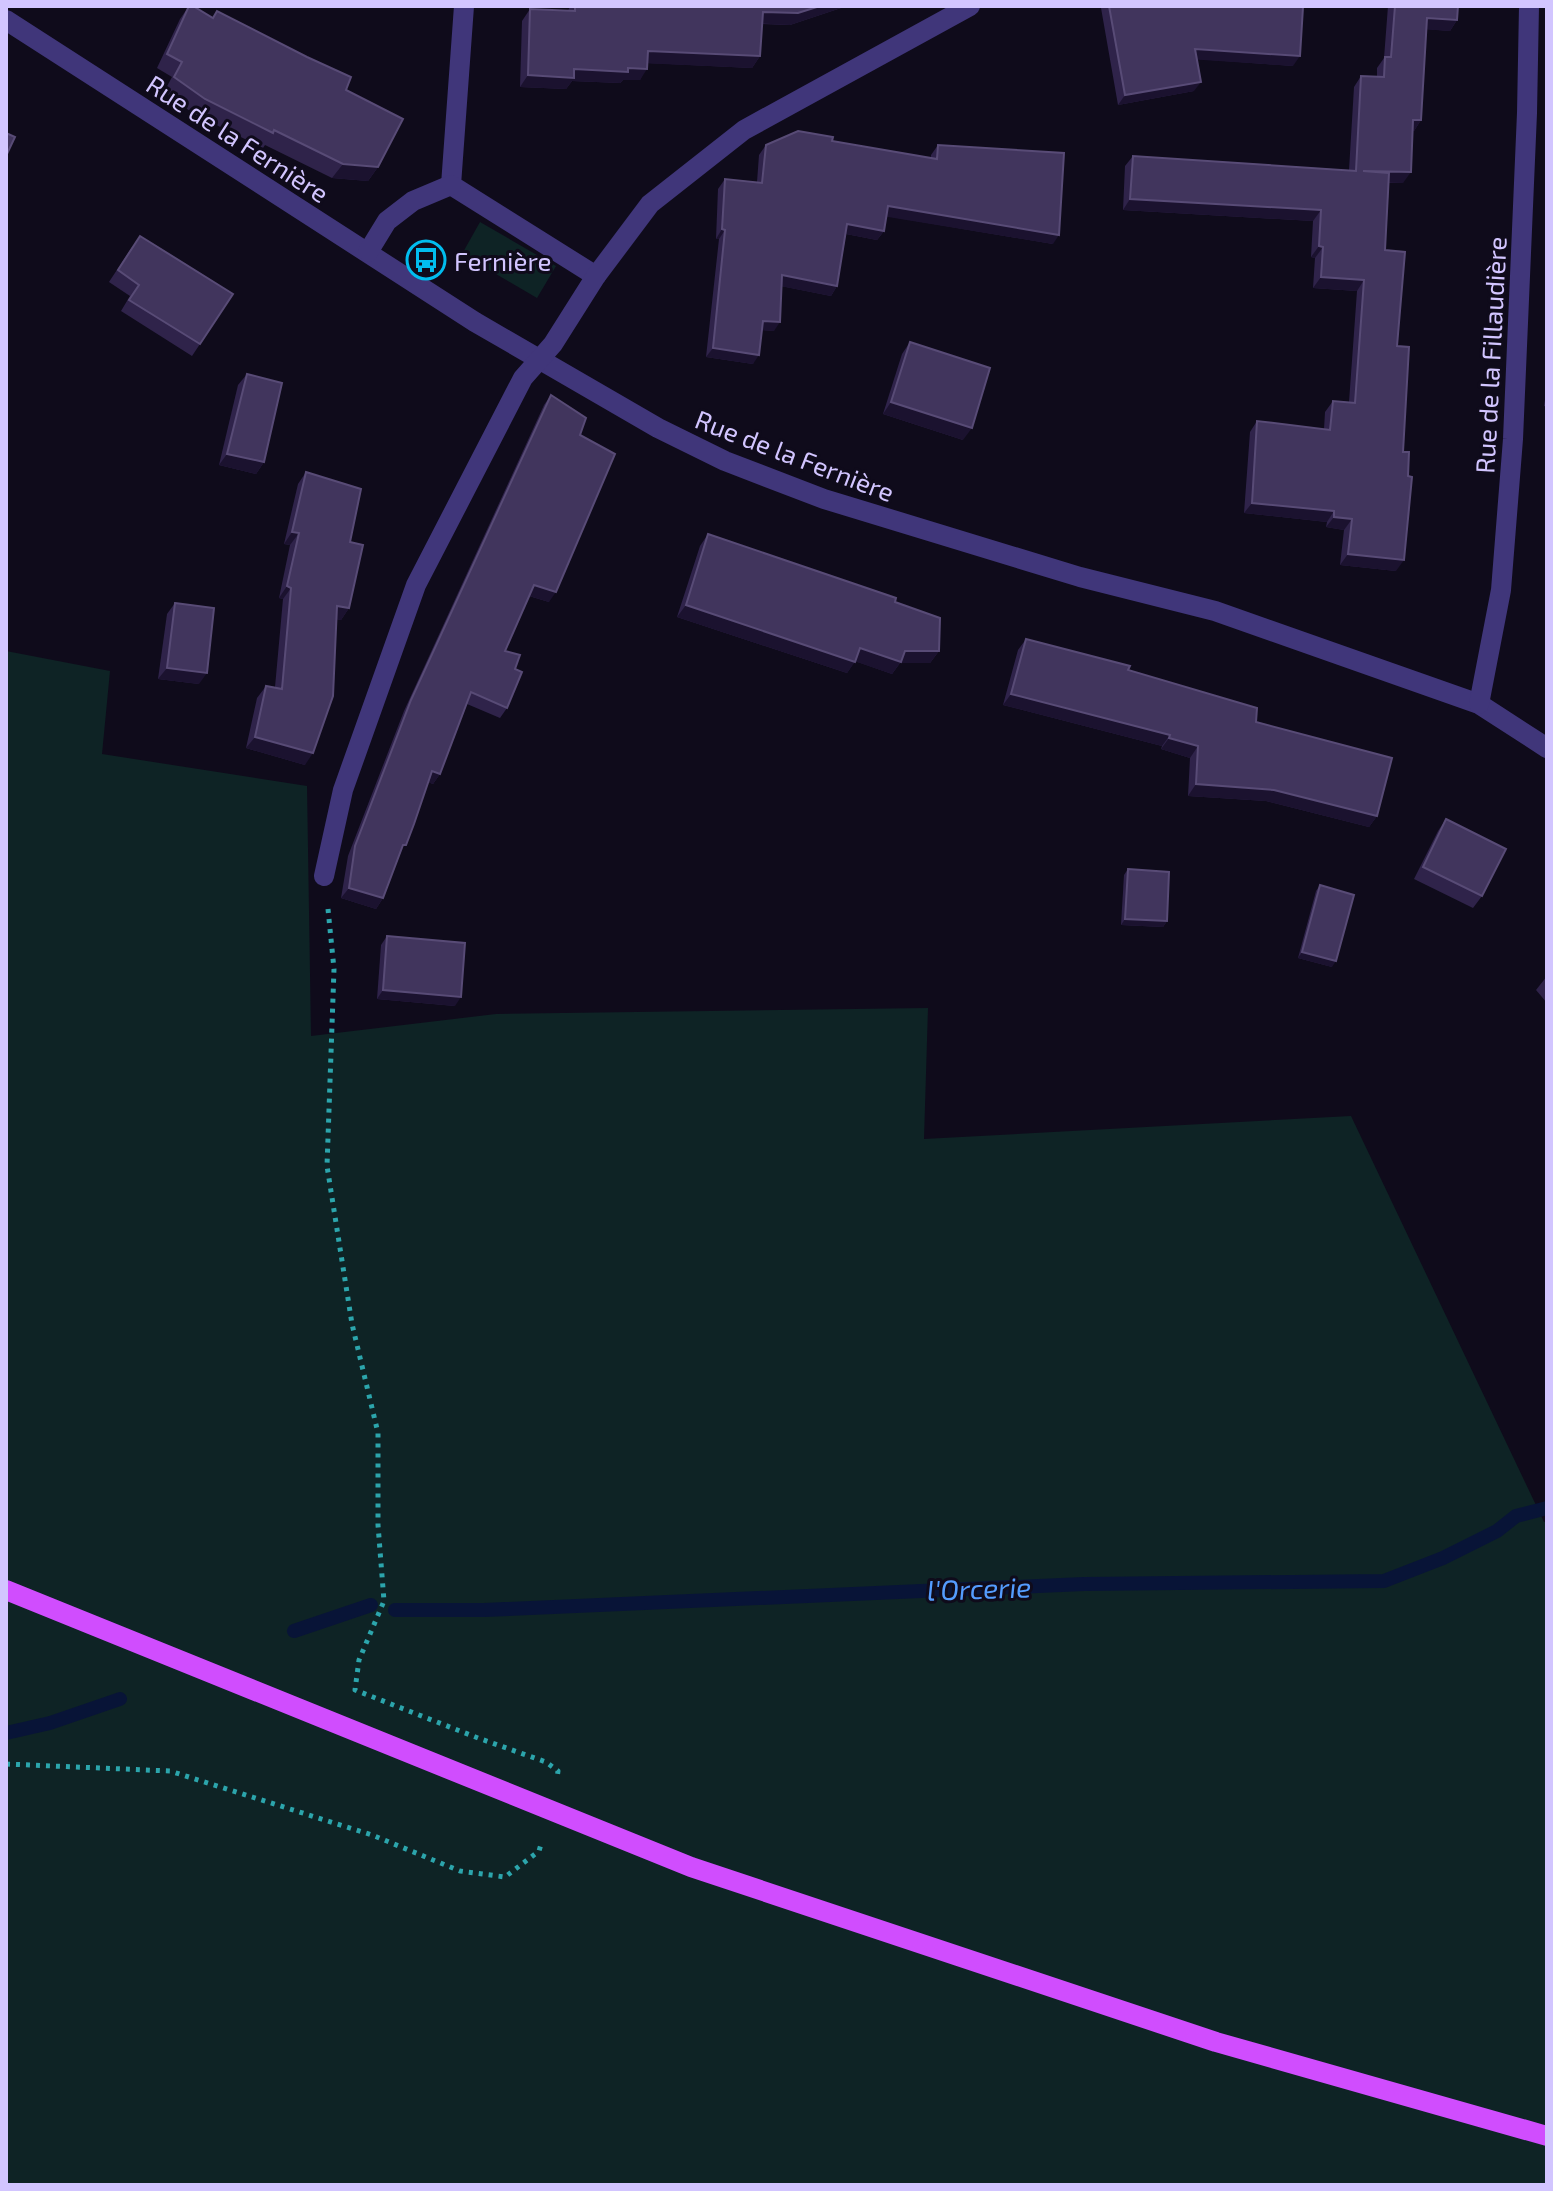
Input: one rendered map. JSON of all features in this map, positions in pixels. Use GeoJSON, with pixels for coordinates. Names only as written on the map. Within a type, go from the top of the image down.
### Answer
{"type":"FeatureCollection","features":[{"type":"Feature","properties":{"kind":"main road"},"geometry":{"type":"LineString","coordinates":[[6,1590],[691,1867],[1216,2042],[1547,2136]]}},
{"type":"Feature","properties":{"kind":"street"},"geometry":{"type":"LineString","coordinates":[[451,185],[464,6]]}},
{"type":"Feature","properties":{"kind":"street"},"geometry":{"type":"LineString","coordinates":[[324,876],[343,790],[416,585],[523,378],[553,344],[596,276],[650,204],[744,130],[970,6]]}},
{"type":"Feature","properties":{"kind":"street","name":"Rue de la Fillaudière"},"geometry":{"type":"LineString","coordinates":[[1479,704],[1501,590],[1513,439],[1529,6]]}},
{"type":"Feature","properties":{"kind":"street","name":"Rue de la Fernière"},"geometry":{"type":"LineString","coordinates":[[6,20],[475,322],[658,428],[725,461],[824,499],[1080,577],[1215,611],[1479,704],[1547,748]]}},
{"type":"Feature","properties":{"kind":"street"},"geometry":{"type":"LineString","coordinates":[[368,252],[387,221],[413,201],[451,185]]}},
{"type":"Feature","properties":{"kind":"street"},"geometry":{"type":"LineString","coordinates":[[451,185],[596,276]]}},
{"type":"Feature","properties":{"kind":"path"},"geometry":{"type":"LineString","coordinates":[[324,876],[334,969],[327,1166],[352,1324],[378,1433],[378,1525],[384,1601],[359,1660],[355,1690]]}},
{"type":"Feature","properties":{"kind":"path"},"geometry":{"type":"LineString","coordinates":[[6,1764],[170,1771],[372,1835],[460,1871],[505,1877],[539,1851],[552,1812]]}},
{"type":"Feature","properties":{"kind":"green space"},"geometry":{"type":"Polygon","coordinates":[[[480,222],[556,266],[537,298],[462,254],[480,222]]]}},
{"type":"Feature","properties":{"kind":"green space"},"geometry":{"type":"Polygon","coordinates":[[[6,651],[110,671],[102,754],[307,786],[311,1036],[496,1014],[928,1008],[924,1139],[1351,1116],[1544,1522],[1547,1521],[1547,2185],[6,2185],[6,651]]]}},
{"type":"Feature","properties":{"kind":"building"},"geometry":{"type":"Polygon","coordinates":[[[189,6],[213,18],[217,11],[351,77],[346,90],[403,119],[378,167],[343,164],[205,99],[174,77],[182,62],[167,54],[189,6]]]}},
{"type":"Feature","properties":{"kind":"building"},"geometry":{"type":"Polygon","coordinates":[[[575,6],[820,6],[798,13],[763,12],[760,56],[648,51],[647,69],[628,68],[628,72],[574,69],[574,78],[528,75],[530,9],[575,11],[575,6]]]}},
{"type":"Feature","properties":{"kind":"building"},"geometry":{"type":"Polygon","coordinates":[[[1109,6],[1303,7],[1300,56],[1195,49],[1201,82],[1125,95],[1109,6]]]}},
{"type":"Feature","properties":{"kind":"building"},"geometry":{"type":"Polygon","coordinates":[[[1395,6],[1458,6],[1457,20],[1427,18],[1421,120],[1413,120],[1411,172],[1363,171],[1389,173],[1385,250],[1405,252],[1397,346],[1409,347],[1403,452],[1409,452],[1408,476],[1412,477],[1404,560],[1348,554],[1352,519],[1334,517],[1334,511],[1252,503],[1257,421],[1330,430],[1333,401],[1355,403],[1364,280],[1321,277],[1321,210],[1130,199],[1133,156],[1356,171],[1361,76],[1384,77],[1385,57],[1391,57],[1395,6]]]}},
{"type":"Feature","properties":{"kind":"building"},"geometry":{"type":"Polygon","coordinates":[[[798,131],[833,137],[832,141],[937,159],[938,145],[1064,153],[1059,235],[888,206],[884,231],[847,224],[837,286],[782,275],[780,322],[763,321],[759,355],[713,348],[725,230],[722,229],[725,179],[762,183],[766,145],[798,131]]]}},
{"type":"Feature","properties":{"kind":"building"},"geometry":{"type":"Polygon","coordinates":[[[6,133],[15,137],[6,156],[6,133]]]}},
{"type":"Feature","properties":{"kind":"building"},"geometry":{"type":"Polygon","coordinates":[[[140,236],[233,294],[200,344],[129,300],[139,285],[118,270],[140,236]]]}},
{"type":"Feature","properties":{"kind":"building"},"geometry":{"type":"Polygon","coordinates":[[[910,342],[990,368],[972,428],[891,402],[910,342]]]}},
{"type":"Feature","properties":{"kind":"building"},"geometry":{"type":"Polygon","coordinates":[[[247,374],[282,383],[264,462],[227,454],[247,374]]]}},
{"type":"Feature","properties":{"kind":"building"},"geometry":{"type":"Polygon","coordinates":[[[551,395],[586,418],[580,435],[615,454],[556,592],[534,585],[505,651],[520,655],[515,669],[522,672],[507,708],[471,692],[440,774],[432,771],[383,898],[349,888],[355,846],[411,700],[551,395]]]}},
{"type":"Feature","properties":{"kind":"building"},"geometry":{"type":"Polygon","coordinates":[[[306,472],[361,489],[350,542],[363,545],[349,608],[337,606],[333,696],[313,753],[255,737],[266,686],[282,689],[291,588],[287,586],[299,533],[292,532],[306,472]]]}},
{"type":"Feature","properties":{"kind":"building"},"geometry":{"type":"Polygon","coordinates":[[[708,534],[896,598],[895,602],[940,618],[939,651],[905,651],[901,662],[860,648],[855,662],[686,605],[708,534]]]}},
{"type":"Feature","properties":{"kind":"building"},"geometry":{"type":"Polygon","coordinates":[[[175,603],[214,608],[207,673],[167,668],[175,603]]]}},
{"type":"Feature","properties":{"kind":"building"},"geometry":{"type":"Polygon","coordinates":[[[1026,639],[1130,666],[1128,670],[1257,708],[1256,722],[1392,758],[1377,816],[1274,790],[1196,784],[1198,746],[1169,738],[1170,735],[1011,694],[1026,639]]]}},
{"type":"Feature","properties":{"kind":"building"},"geometry":{"type":"Polygon","coordinates":[[[1446,819],[1506,849],[1482,896],[1423,867],[1446,819]]]}},
{"type":"Feature","properties":{"kind":"building"},"geometry":{"type":"Polygon","coordinates":[[[1128,869],[1169,872],[1167,921],[1125,919],[1128,869]]]}},
{"type":"Feature","properties":{"kind":"building"},"geometry":{"type":"Polygon","coordinates":[[[1320,885],[1354,895],[1336,961],[1302,952],[1320,885]]]}},
{"type":"Feature","properties":{"kind":"building"},"geometry":{"type":"Polygon","coordinates":[[[387,936],[465,943],[461,997],[383,990],[387,936]]]}},
{"type":"Feature","properties":{"kind":"waterway","name":"l'Orcerie"},"geometry":{"type":"LineString","coordinates":[[395,1610],[484,1610],[1084,1584],[1384,1581],[1443,1558],[1497,1531],[1516,1516],[1547,1508]]}},
{"type":"Feature","properties":{"kind":"waterway","name":"l'Orcerie"},"geometry":{"type":"LineString","coordinates":[[294,1631],[371,1605]]}},
{"type":"Feature","properties":{"kind":"waterway","name":"l'Orcerie"},"geometry":{"type":"LineString","coordinates":[[6,1733],[50,1723],[120,1699]]}},
{"type":"Feature","properties":{"kind":"place","name":"Fernière"},"geometry":{"type":"Point","coordinates":[426,260]}}]}
